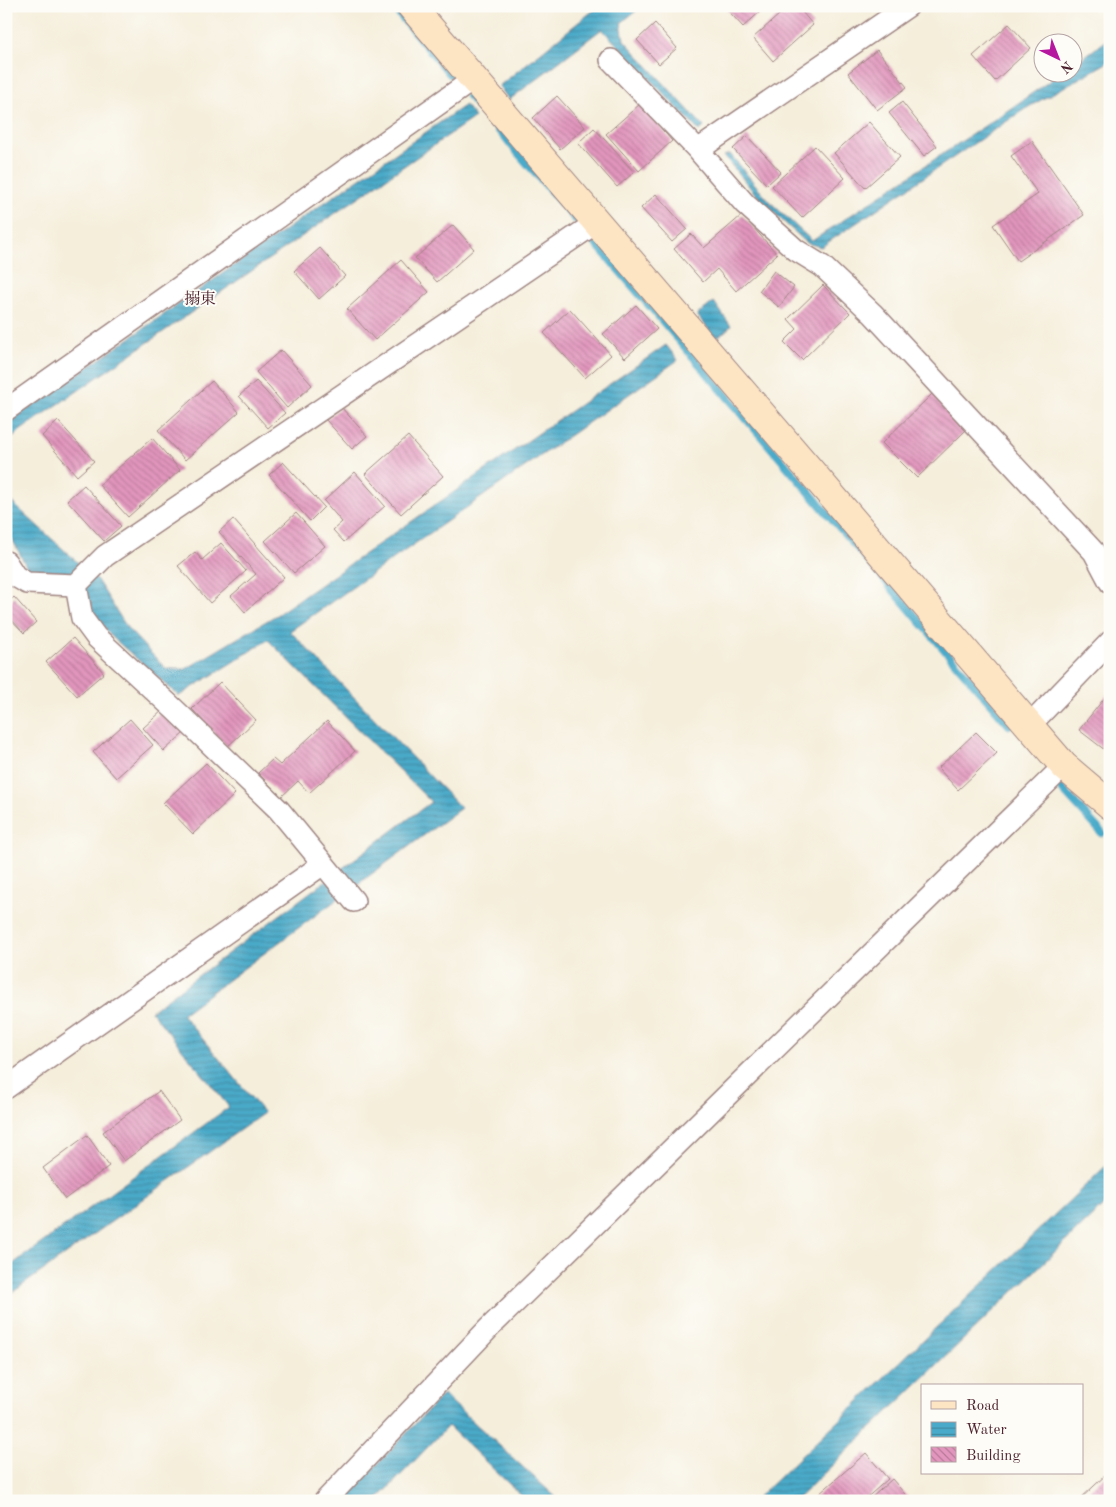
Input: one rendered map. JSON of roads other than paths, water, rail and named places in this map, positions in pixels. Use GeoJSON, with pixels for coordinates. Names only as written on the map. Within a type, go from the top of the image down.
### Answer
{"type":"FeatureCollection","features":[{"type":"Feature","properties":{"kind":"street"},"geometry":{"type":"LineString","coordinates":[[411,6],[1029,726],[1064,766],[1110,805]]}},
{"type":"Feature","properties":{"kind":"street"},"geometry":{"type":"LineString","coordinates":[[698,150],[908,6]]}},
{"type":"Feature","properties":{"kind":"street"},"geometry":{"type":"LineString","coordinates":[[611,60],[698,150],[745,204],[796,250],[822,266],[873,314],[1094,552],[1110,582]]}},
{"type":"Feature","properties":{"kind":"street"},"geometry":{"type":"LineString","coordinates":[[6,410],[474,79]]}},
{"type":"Feature","properties":{"kind":"street"},"geometry":{"type":"LineString","coordinates":[[6,562],[15,576],[27,583],[76,585],[105,556],[597,222]]}},
{"type":"Feature","properties":{"kind":"street"},"geometry":{"type":"LineString","coordinates":[[76,585],[82,618],[96,636],[278,810],[354,901]]}},
{"type":"Feature","properties":{"kind":"street"},"geometry":{"type":"LineString","coordinates":[[1029,726],[1110,642]]}},
{"type":"Feature","properties":{"kind":"street"},"geometry":{"type":"LineString","coordinates":[[325,1501],[496,1321],[1064,766]]}},
{"type":"Feature","properties":{"kind":"street"},"geometry":{"type":"LineString","coordinates":[[6,1088],[323,864]]}},
{"type":"Feature","properties":{"kind":"water"},"geometry":{"type":"Polygon","coordinates":[[[601,6],[642,6],[621,23],[624,40],[704,127],[699,131],[602,29],[509,100],[499,86],[601,6]]]}},
{"type":"Feature","properties":{"kind":"water"},"geometry":{"type":"Polygon","coordinates":[[[1110,38],[1110,61],[1084,76],[1084,57],[1110,38]]]}},
{"type":"Feature","properties":{"kind":"water"},"geometry":{"type":"Polygon","coordinates":[[[1048,82],[1073,82],[1025,109],[821,247],[807,243],[762,202],[724,156],[730,154],[768,200],[812,241],[1048,82]]]}},
{"type":"Feature","properties":{"kind":"water"},"geometry":{"type":"Polygon","coordinates":[[[465,105],[475,117],[21,430],[6,444],[6,424],[465,105]]]}},
{"type":"Feature","properties":{"kind":"water"},"geometry":{"type":"Polygon","coordinates":[[[714,302],[731,326],[716,339],[697,315],[714,302]]]}},
{"type":"Feature","properties":{"kind":"water"},"geometry":{"type":"Polygon","coordinates":[[[666,345],[678,360],[290,631],[461,808],[182,1014],[264,1113],[6,1297],[6,1269],[229,1107],[151,1011],[431,802],[268,640],[179,696],[112,637],[89,610],[84,588],[71,573],[27,568],[6,527],[6,497],[97,580],[128,629],[166,669],[186,669],[278,614],[666,345]]]}},
{"type":"Feature","properties":{"kind":"water"},"geometry":{"type":"Polygon","coordinates":[[[1110,1162],[1110,1199],[795,1501],[754,1501],[1110,1162]]]}},
{"type":"Feature","properties":{"kind":"water"},"geometry":{"type":"Polygon","coordinates":[[[443,1394],[560,1501],[527,1501],[448,1426],[376,1501],[343,1501],[443,1394]]]}},
{"type":"Feature","properties":{"kind":"waterway"},"geometry":{"type":"LineString","coordinates":[[392,6],[450,74]]}},
{"type":"Feature","properties":{"kind":"waterway"},"geometry":{"type":"LineString","coordinates":[[469,96],[575,219]]}},
{"type":"Feature","properties":{"kind":"waterway"},"geometry":{"type":"LineString","coordinates":[[592,239],[1009,725]]}},
{"type":"Feature","properties":{"kind":"waterway"},"geometry":{"type":"LineString","coordinates":[[1061,788],[1102,833]]}},
{"type":"Feature","properties":{"kind":"district","name":"搦東"},"geometry":{"type":"Point","coordinates":[200,300]}}]}
